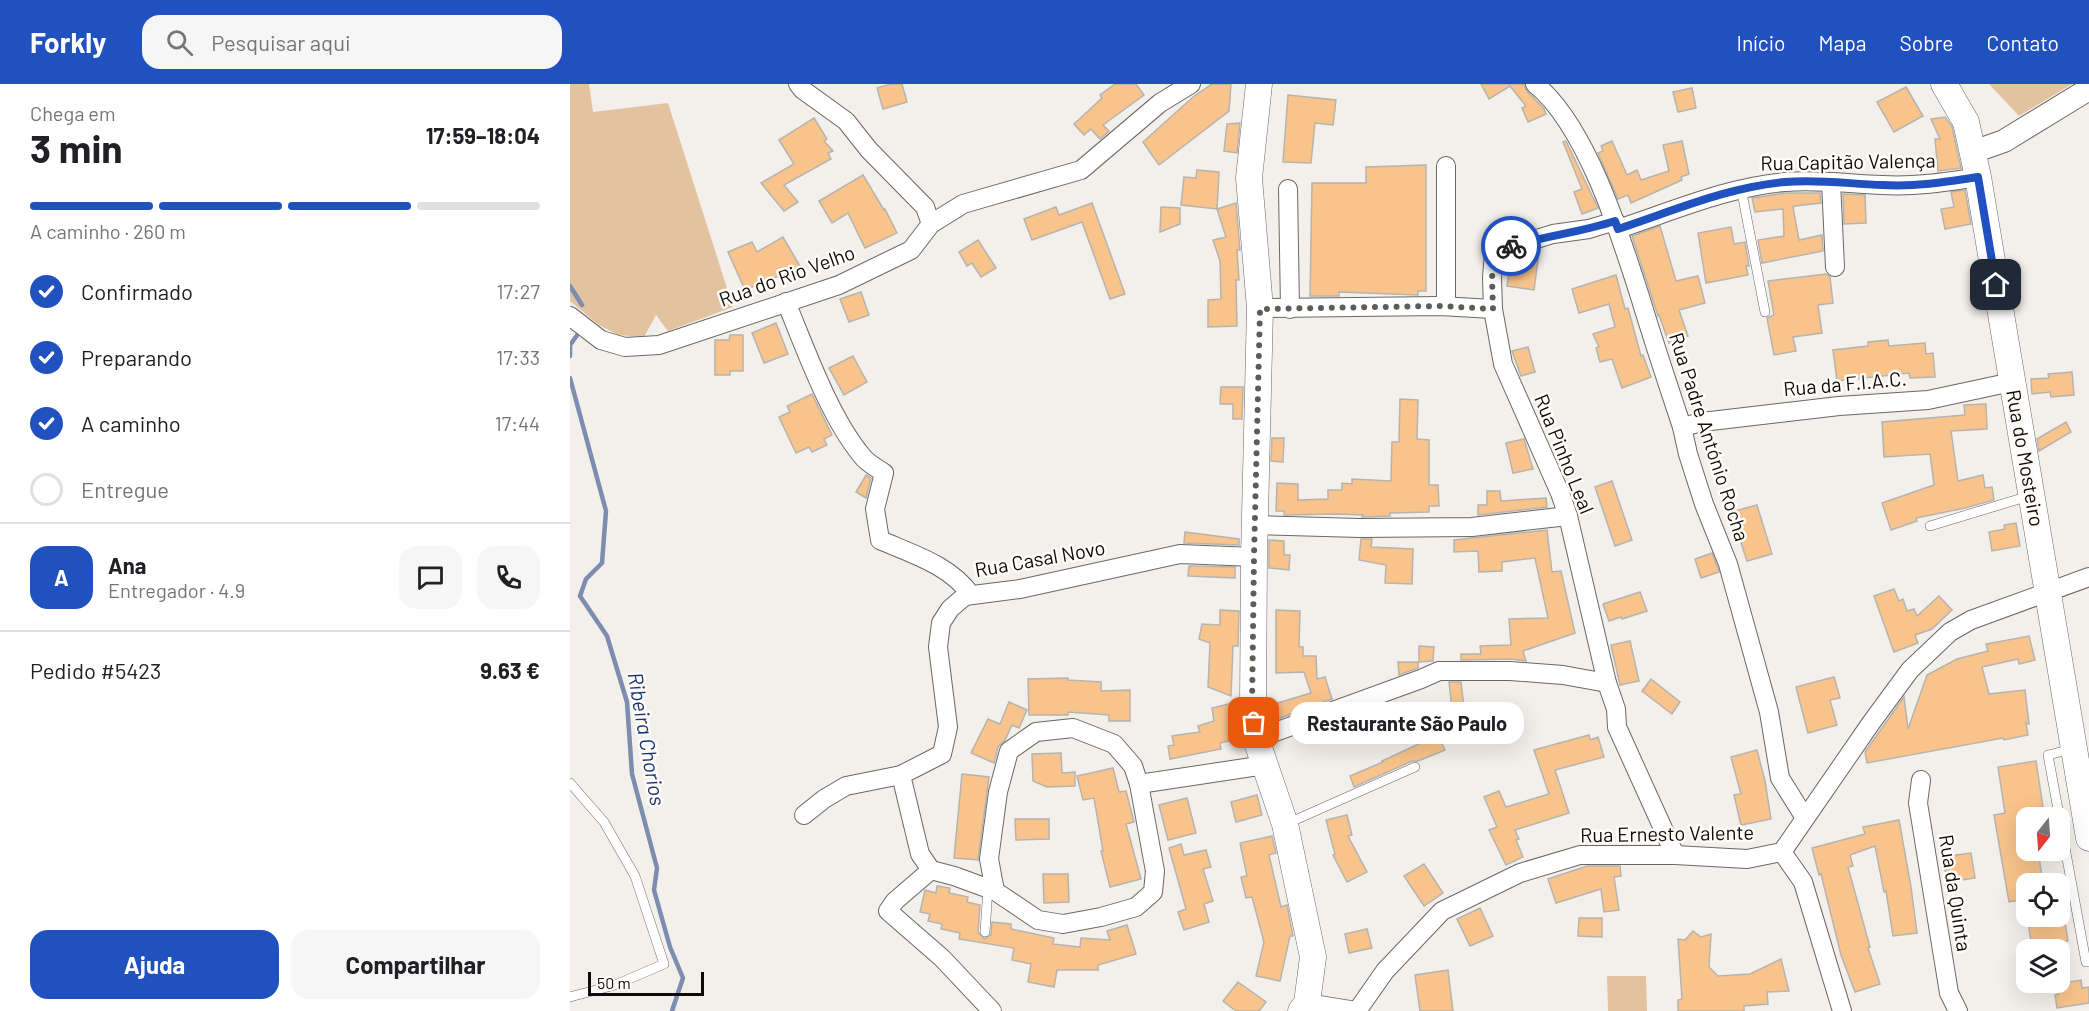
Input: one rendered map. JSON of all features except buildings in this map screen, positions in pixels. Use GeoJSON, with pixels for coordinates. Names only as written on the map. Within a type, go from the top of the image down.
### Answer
{"type":"FeatureCollection","features":[{"type":"Feature","properties":{"kind":"main road"},"geometry":{"type":"LineString","coordinates":[[1259,84],[1249,178],[1260,309],[1252,707],[1256,739],[1285,824],[1313,957],[1304,1007]]}},
{"type":"Feature","properties":{"kind":"main road","name":"Rua do Mosteiro"},"geometry":{"type":"LineString","coordinates":[[1944,84],[1966,122],[1978,177],[2089,838]]}},
{"type":"Feature","properties":{"kind":"street"},"geometry":{"type":"LineString","coordinates":[[798,84],[846,122],[869,150],[925,207],[931,224]]}},
{"type":"Feature","properties":{"kind":"street","name":"Rua do Rio Velho"},"geometry":{"type":"LineString","coordinates":[[570,316],[601,340],[625,347],[659,345],[839,285],[911,250],[931,224],[963,204],[1081,170],[1161,103],[1191,84]]}},
{"type":"Feature","properties":{"kind":"street","name":"Rua Padre António Rocha"},"geometry":{"type":"LineString","coordinates":[[1535,84],[1559,109],[1582,146],[1616,225],[1682,427],[1704,504],[1728,564],[1770,712],[1780,778],[1804,818]]}},
{"type":"Feature","properties":{"kind":"street"},"geometry":{"type":"LineString","coordinates":[[1973,152],[2004,141],[2089,89]]}},
{"type":"Feature","properties":{"kind":"street"},"geometry":{"type":"LineString","coordinates":[[1446,166],[1446,306]]}},
{"type":"Feature","properties":{"kind":"street","name":"Rua Capitão Valença"},"geometry":{"type":"LineString","coordinates":[[1616,225],[1741,188],[1787,182],[1933,184],[1978,177]]}},
{"type":"Feature","properties":{"kind":"street"},"geometry":{"type":"LineString","coordinates":[[1831,182],[1835,267]]}},
{"type":"Feature","properties":{"kind":"street"},"geometry":{"type":"LineString","coordinates":[[1288,189],[1290,309]]}},
{"type":"Feature","properties":{"kind":"street","name":"Rua Pinho Leal"},"geometry":{"type":"LineString","coordinates":[[1616,225],[1553,234],[1494,252],[1493,309],[1503,364],[1568,516],[1607,683],[1616,710],[1617,727],[1675,855]]}},
{"type":"Feature","properties":{"kind":"street"},"geometry":{"type":"LineString","coordinates":[[786,302],[814,371],[844,431],[863,459],[884,473],[875,509],[880,540],[953,574],[971,595]]}},
{"type":"Feature","properties":{"kind":"street"},"geometry":{"type":"LineString","coordinates":[[1260,309],[1446,306],[1493,309]]}},
{"type":"Feature","properties":{"kind":"street","name":"Rua da F.I.A.C."},"geometry":{"type":"LineString","coordinates":[[1682,427],[1702,422],[1839,406],[1928,400],[2012,382]]}},
{"type":"Feature","properties":{"kind":"street"},"geometry":{"type":"LineString","coordinates":[[1255,525],[1360,528],[1472,527],[1568,516]]}},
{"type":"Feature","properties":{"kind":"street","name":"Rua Casal Novo"},"geometry":{"type":"LineString","coordinates":[[901,775],[942,754],[948,727],[938,647],[941,622],[950,609],[965,596],[1020,589],[1180,554],[1254,557]]}},
{"type":"Feature","properties":{"kind":"street"},"geometry":{"type":"LineString","coordinates":[[1842,1011],[1803,882],[1782,852],[1910,670],[1950,632],[1971,620],[2089,577]]}},
{"type":"Feature","properties":{"kind":"street"},"geometry":{"type":"LineString","coordinates":[[1256,739],[1439,671],[1510,671],[1572,676],[1607,683]]}},
{"type":"Feature","properties":{"kind":"street"},"geometry":{"type":"LineString","coordinates":[[804,815],[824,799],[846,786],[901,775],[920,854],[931,870],[992,890],[1038,920],[1063,924],[1101,918],[1136,907],[1153,892],[1155,871],[1133,766],[1114,744],[1073,728],[1036,732],[1009,751],[998,792],[990,858],[992,890]]}},
{"type":"Feature","properties":{"kind":"street"},"geometry":{"type":"LineString","coordinates":[[1138,784],[1265,765]]}},
{"type":"Feature","properties":{"kind":"street","name":"Rua da Quinta"},"geometry":{"type":"LineString","coordinates":[[1921,780],[1918,803],[1949,993],[1958,1011]]}},
{"type":"Feature","properties":{"kind":"street","name":"Rua Ernesto Valente"},"geometry":{"type":"LineString","coordinates":[[1356,1011],[1385,971],[1442,911],[1520,873],[1580,855],[1748,858],[1782,852]]}},
{"type":"Feature","properties":{"kind":"street"},"geometry":{"type":"LineString","coordinates":[[931,870],[895,901],[888,911],[942,958],[992,1011]]}},
{"type":"Feature","properties":{"kind":"street"},"geometry":{"type":"LineString","coordinates":[[1304,1007],[1356,1011]]}},
{"type":"Feature","properties":{"kind":"lane"},"geometry":{"type":"LineString","coordinates":[[1741,188],[1765,312]]}},
{"type":"Feature","properties":{"kind":"lane"},"geometry":{"type":"LineString","coordinates":[[1930,526],[2031,495]]}},
{"type":"Feature","properties":{"kind":"lane"},"geometry":{"type":"LineString","coordinates":[[2074,748],[2048,755],[2086,962],[2089,962]]}},
{"type":"Feature","properties":{"kind":"lane"},"geometry":{"type":"LineString","coordinates":[[1285,824],[1415,767]]}},
{"type":"Feature","properties":{"kind":"lane"},"geometry":{"type":"LineString","coordinates":[[570,783],[604,822],[635,876],[664,964],[615,985],[570,998]]}},
{"type":"Feature","properties":{"kind":"lane"},"geometry":{"type":"LineString","coordinates":[[985,932],[992,890]]}},
{"type":"Feature","properties":{"kind":"shaded area"},"geometry":{"type":"Polygon","coordinates":[[[570,84],[589,84],[593,112],[668,103],[733,307],[668,331],[656,315],[644,337],[618,335],[599,325],[570,301],[570,84]]]}},
{"type":"Feature","properties":{"kind":"shaded area"},"geometry":{"type":"Polygon","coordinates":[[[1989,84],[2072,84],[2019,116],[1989,84]]]}},
{"type":"Feature","properties":{"kind":"shaded area"},"geometry":{"type":"Polygon","coordinates":[[[1607,976],[1646,976],[1647,1011],[1608,1011],[1607,976]]]}},
{"type":"Feature","properties":{"kind":"waterway","name":"Ribeira Chorios"},"geometry":{"type":"LineString","coordinates":[[570,286],[582,305]]}},
{"type":"Feature","properties":{"kind":"waterway","name":"Ribeira Chorios"},"geometry":{"type":"LineString","coordinates":[[570,356],[570,345],[578,334]]}},
{"type":"Feature","properties":{"kind":"waterway","name":"Ribeira Chorios"},"geometry":{"type":"LineString","coordinates":[[570,378],[606,511],[602,563],[586,579],[580,596],[607,636],[627,702],[632,774],[657,868],[654,890],[670,947],[683,978],[672,1011]]}},
{"type":"Feature","properties":{"kind":"way so far"},"geometry":{"type":"LineString","coordinates":[[1254,723],[1252,707],[1254,557],[1260,309],[1440,306],[1493,309],[1494,252],[1511,246]]}},
{"type":"Feature","properties":{"kind":"place","name":"Restaurante São Paulo"},"geometry":{"type":"Point","coordinates":[1254,723]}},
{"type":"Feature","properties":{"kind":"route"},"geometry":{"type":"LineString","coordinates":[[1511,246],[1553,234],[1589,229],[1615,221],[1618,229],[1741,188],[1787,182],[1933,184],[1978,177],[1996,285]]}}]}
